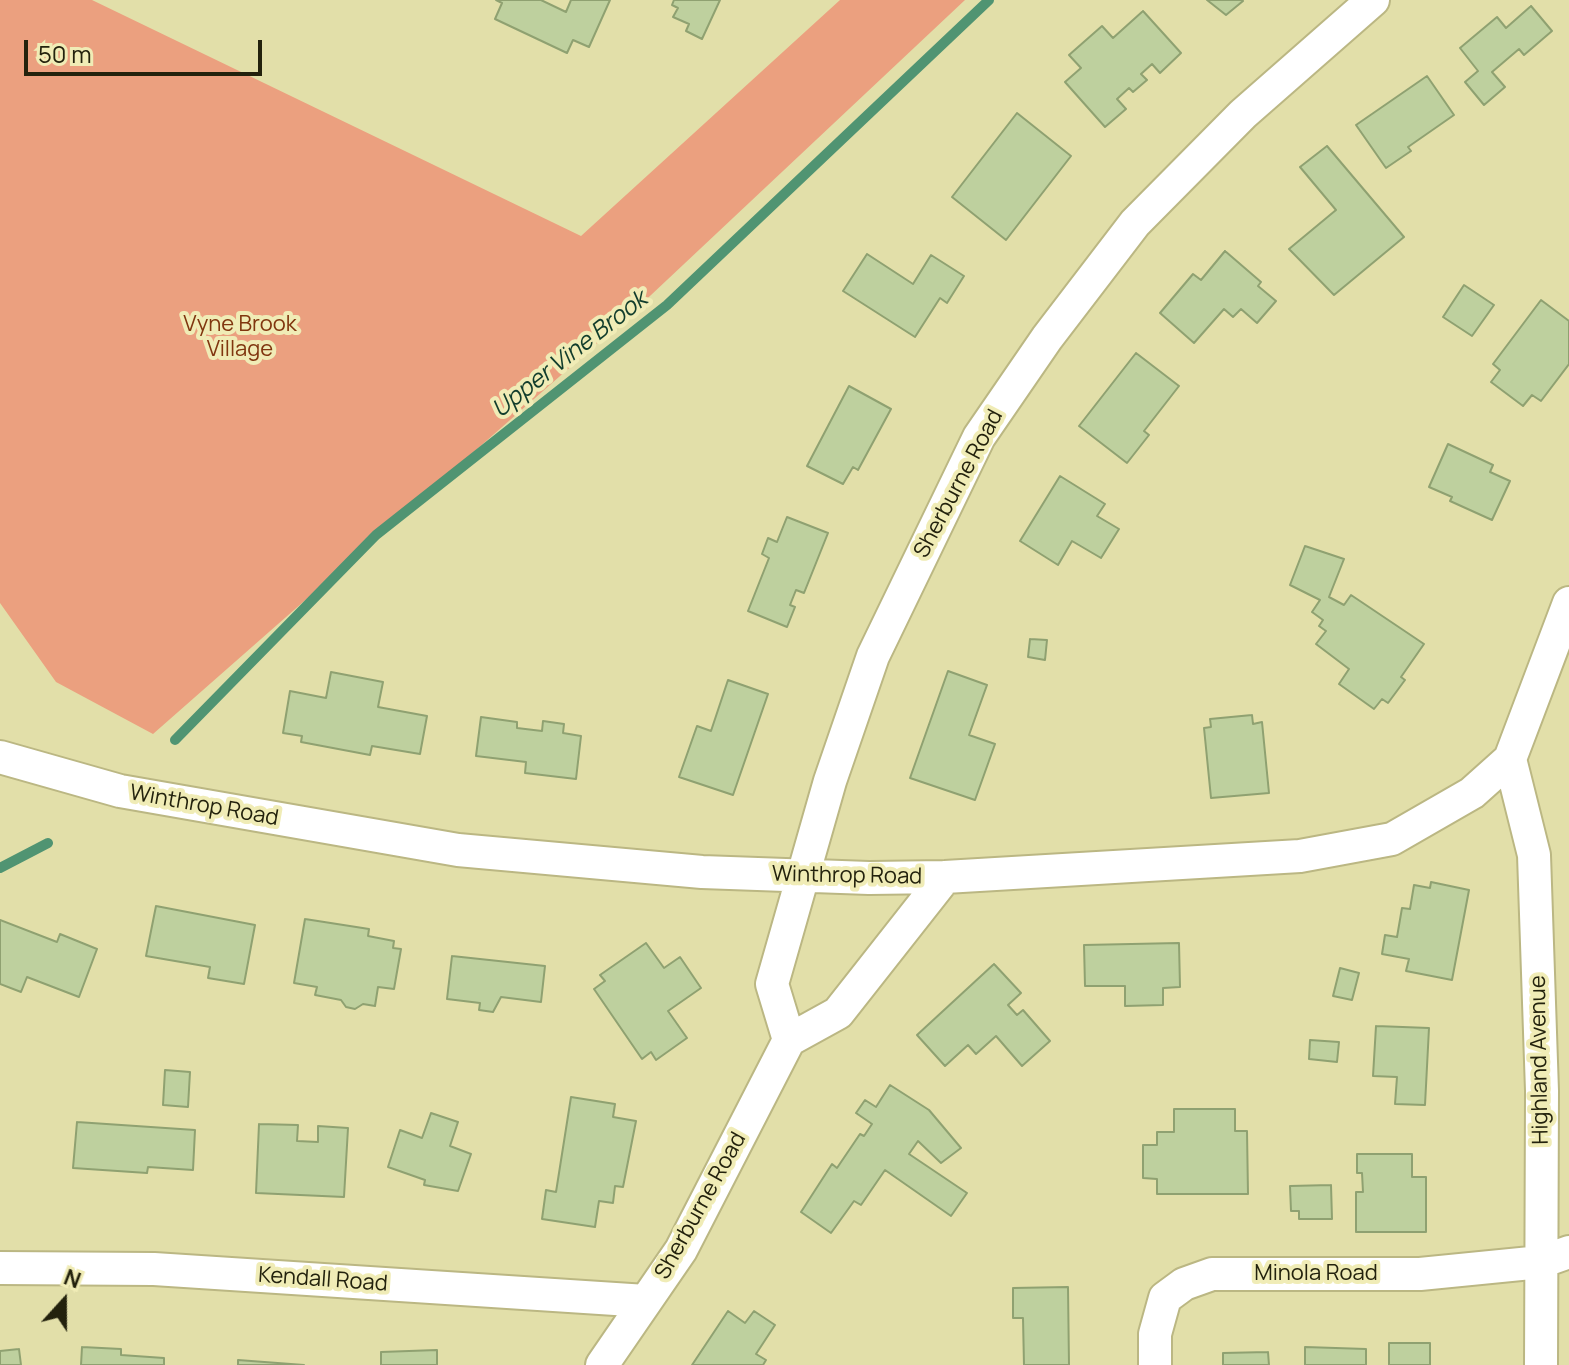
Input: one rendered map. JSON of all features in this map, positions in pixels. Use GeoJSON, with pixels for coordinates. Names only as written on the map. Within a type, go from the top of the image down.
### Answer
{"type":"FeatureCollection","features":[{"type":"Feature","properties":{"kind":"street","name":"Sherburne Road"},"geometry":{"type":"LineString","coordinates":[[602,1365],[681,1250],[789,1040],[772,984],[802,876],[873,656],[979,437],[1047,338],[1135,223],[1243,114],[1373,0]]}},
{"type":"Feature","properties":{"kind":"street","name":"Winthrop Road"},"geometry":{"type":"LineString","coordinates":[[0,757],[120,791],[458,850],[702,872],[945,877],[1102,871],[1300,856],[1392,839],[1472,793],[1510,759],[1569,603]]}},
{"type":"Feature","properties":{"kind":"street","name":"Highland Avenue"},"geometry":{"type":"LineString","coordinates":[[1510,759],[1534,855],[1542,1091],[1555,1257],[1541,1365]]}},
{"type":"Feature","properties":{"kind":"street"},"geometry":{"type":"LineString","coordinates":[[789,1040],[838,1013],[945,877]]}},
{"type":"Feature","properties":{"kind":"street","name":"Minola Road"},"geometry":{"type":"LineString","coordinates":[[1155,1365],[1155,1334],[1165,1298],[1184,1284],[1212,1274],[1420,1274],[1555,1257]]}},
{"type":"Feature","properties":{"kind":"street","name":"Kendall Road"},"geometry":{"type":"LineString","coordinates":[[0,1268],[154,1269],[646,1301]]}},
{"type":"Feature","properties":{"kind":"green space","name":"Vyne Brook Village"},"geometry":{"type":"Polygon","coordinates":[[[0,0],[92,0],[581,236],[840,0],[965,0],[634,311],[153,734],[56,682],[0,603],[0,0]]]}},
{"type":"Feature","properties":{"kind":"building"},"geometry":{"type":"Polygon","coordinates":[[[496,0],[541,0],[566,12],[571,0],[610,0],[589,47],[573,40],[567,53],[495,19],[502,3],[496,0]]]}},
{"type":"Feature","properties":{"kind":"building"},"geometry":{"type":"Polygon","coordinates":[[[674,0],[720,0],[702,39],[686,31],[689,24],[673,17],[678,8],[672,5],[674,0]]]}},
{"type":"Feature","properties":{"kind":"building"},"geometry":{"type":"Polygon","coordinates":[[[1207,0],[1242,0],[1243,1],[1226,15],[1207,0]]]}},
{"type":"Feature","properties":{"kind":"building"},"geometry":{"type":"Polygon","coordinates":[[[1531,6],[1552,31],[1524,55],[1519,49],[1492,72],[1505,87],[1484,105],[1465,82],[1478,71],[1460,48],[1497,17],[1506,28],[1531,6]]]}},
{"type":"Feature","properties":{"kind":"building"},"geometry":{"type":"Polygon","coordinates":[[[1143,11],[1181,53],[1160,73],[1152,64],[1141,74],[1147,80],[1133,92],[1129,88],[1117,99],[1126,109],[1105,127],[1065,82],[1081,68],[1069,55],[1102,26],[1113,38],[1143,11]]]}},
{"type":"Feature","properties":{"kind":"building"},"geometry":{"type":"Polygon","coordinates":[[[1427,76],[1454,115],[1408,147],[1411,151],[1386,168],[1356,125],[1427,76]]]}},
{"type":"Feature","properties":{"kind":"building"},"geometry":{"type":"Polygon","coordinates":[[[1017,113],[1071,156],[1006,240],[952,197],[1017,113]]]}},
{"type":"Feature","properties":{"kind":"building"},"geometry":{"type":"Polygon","coordinates":[[[1327,146],[1404,237],[1334,295],[1289,249],[1336,210],[1300,167],[1327,146]]]}},
{"type":"Feature","properties":{"kind":"building"},"geometry":{"type":"Polygon","coordinates":[[[1225,251],[1261,282],[1258,286],[1276,301],[1257,323],[1241,309],[1233,317],[1224,309],[1194,343],[1160,313],[1193,274],[1201,280],[1225,251]]]}},
{"type":"Feature","properties":{"kind":"building"},"geometry":{"type":"Polygon","coordinates":[[[867,254],[913,284],[931,255],[964,276],[947,303],[940,298],[915,337],[843,291],[867,254]]]}},
{"type":"Feature","properties":{"kind":"building"},"geometry":{"type":"Polygon","coordinates":[[[1464,285],[1494,305],[1472,336],[1443,317],[1464,285]]]}},
{"type":"Feature","properties":{"kind":"building"},"geometry":{"type":"Polygon","coordinates":[[[1541,300],[1569,321],[1569,364],[1541,401],[1532,395],[1523,406],[1491,382],[1500,370],[1493,364],[1541,300]]]}},
{"type":"Feature","properties":{"kind":"building"},"geometry":{"type":"Polygon","coordinates":[[[1136,353],[1179,386],[1144,431],[1149,435],[1127,463],[1079,426],[1136,353]]]}},
{"type":"Feature","properties":{"kind":"building"},"geometry":{"type":"Polygon","coordinates":[[[849,386],[891,409],[858,470],[853,467],[843,484],[807,466],[849,386]]]}},
{"type":"Feature","properties":{"kind":"building"},"geometry":{"type":"Polygon","coordinates":[[[1448,444],[1493,465],[1490,472],[1510,481],[1492,520],[1450,501],[1452,497],[1429,487],[1448,444]]]}},
{"type":"Feature","properties":{"kind":"building"},"geometry":{"type":"Polygon","coordinates":[[[1060,476],[1105,504],[1097,516],[1119,529],[1101,558],[1072,541],[1058,565],[1020,541],[1060,476]]]}},
{"type":"Feature","properties":{"kind":"building"},"geometry":{"type":"Polygon","coordinates":[[[787,517],[828,533],[804,593],[796,590],[790,605],[795,607],[787,627],[748,611],[769,558],[762,554],[768,538],[777,542],[787,517]]]}},
{"type":"Feature","properties":{"kind":"building"},"geometry":{"type":"Polygon","coordinates":[[[1305,546],[1344,559],[1329,597],[1344,605],[1351,595],[1424,644],[1401,677],[1405,680],[1388,703],[1382,699],[1374,709],[1339,684],[1349,669],[1316,644],[1326,631],[1319,626],[1323,620],[1312,612],[1320,600],[1290,585],[1305,546]]]}},
{"type":"Feature","properties":{"kind":"building"},"geometry":{"type":"Polygon","coordinates":[[[1030,639],[1047,640],[1045,660],[1028,657],[1030,639]]]}},
{"type":"Feature","properties":{"kind":"building"},"geometry":{"type":"Polygon","coordinates":[[[948,671],[987,685],[969,735],[995,744],[975,800],[910,778],[948,671]]]}},
{"type":"Feature","properties":{"kind":"building"},"geometry":{"type":"Polygon","coordinates":[[[331,672],[383,682],[378,707],[427,716],[420,754],[372,746],[370,755],[301,742],[302,736],[283,733],[290,691],[326,698],[331,672]]]}},
{"type":"Feature","properties":{"kind":"building"},"geometry":{"type":"Polygon","coordinates":[[[728,680],[768,694],[733,795],[679,777],[697,726],[711,731],[728,680]]]}},
{"type":"Feature","properties":{"kind":"building"},"geometry":{"type":"Polygon","coordinates":[[[1252,715],[1253,724],[1262,722],[1269,793],[1211,798],[1204,728],[1211,727],[1210,719],[1252,715]]]}},
{"type":"Feature","properties":{"kind":"building"},"geometry":{"type":"Polygon","coordinates":[[[481,717],[517,722],[517,728],[542,731],[543,721],[564,724],[563,733],[581,736],[576,779],[525,773],[526,762],[476,756],[481,717]]]}},
{"type":"Feature","properties":{"kind":"building"},"geometry":{"type":"Polygon","coordinates":[[[1431,882],[1469,890],[1452,980],[1406,971],[1409,959],[1382,954],[1385,935],[1397,937],[1402,908],[1410,909],[1414,885],[1430,888],[1431,882]]]}},
{"type":"Feature","properties":{"kind":"building"},"geometry":{"type":"Polygon","coordinates":[[[156,906],[255,925],[244,984],[208,978],[210,967],[146,956],[156,906]]]}},
{"type":"Feature","properties":{"kind":"building"},"geometry":{"type":"Polygon","coordinates":[[[305,919],[369,929],[368,936],[394,941],[393,948],[401,949],[394,989],[378,987],[375,1006],[363,1004],[355,1009],[346,1007],[341,1000],[315,995],[317,987],[294,983],[305,919]]]}},
{"type":"Feature","properties":{"kind":"building"},"geometry":{"type":"Polygon","coordinates":[[[0,920],[57,942],[60,934],[97,949],[79,997],[27,977],[21,992],[0,984],[0,920]]]}},
{"type":"Feature","properties":{"kind":"building"},"geometry":{"type":"Polygon","coordinates":[[[646,943],[664,968],[680,957],[701,988],[668,1011],[687,1038],[656,1060],[651,1052],[642,1059],[594,989],[605,981],[600,975],[646,943]]]}},
{"type":"Feature","properties":{"kind":"building"},"geometry":{"type":"Polygon","coordinates":[[[1179,943],[1180,987],[1163,988],[1163,1005],[1125,1006],[1125,986],[1085,986],[1084,945],[1179,943]]]}},
{"type":"Feature","properties":{"kind":"building"},"geometry":{"type":"Polygon","coordinates":[[[452,956],[545,966],[541,1002],[501,997],[493,1012],[479,1010],[480,1003],[447,999],[452,956]]]}},
{"type":"Feature","properties":{"kind":"building"},"geometry":{"type":"Polygon","coordinates":[[[994,964],[1021,993],[1008,1005],[1017,1015],[1023,1010],[1050,1041],[1022,1066],[996,1036],[976,1054],[968,1045],[945,1066],[917,1035],[994,964]]]}},
{"type":"Feature","properties":{"kind":"building"},"geometry":{"type":"Polygon","coordinates":[[[1340,968],[1359,973],[1352,1000],[1333,996],[1340,968]]]}},
{"type":"Feature","properties":{"kind":"building"},"geometry":{"type":"Polygon","coordinates":[[[1376,1026],[1429,1028],[1425,1105],[1395,1104],[1397,1077],[1373,1076],[1376,1026]]]}},
{"type":"Feature","properties":{"kind":"building"},"geometry":{"type":"Polygon","coordinates":[[[1310,1040],[1339,1042],[1337,1062],[1309,1059],[1310,1040]]]}},
{"type":"Feature","properties":{"kind":"building"},"geometry":{"type":"Polygon","coordinates":[[[165,1070],[190,1072],[188,1107],[163,1105],[165,1070]]]}},
{"type":"Feature","properties":{"kind":"building"},"geometry":{"type":"Polygon","coordinates":[[[890,1085],[929,1110],[961,1148],[941,1163],[918,1141],[909,1154],[967,1193],[951,1216],[885,1170],[861,1205],[854,1201],[831,1233],[801,1212],[832,1164],[837,1168],[860,1134],[864,1136],[872,1124],[856,1113],[865,1100],[876,1107],[890,1085]]]}},
{"type":"Feature","properties":{"kind":"building"},"geometry":{"type":"Polygon","coordinates":[[[571,1097],[615,1104],[613,1117],[636,1121],[623,1187],[615,1186],[613,1203],[599,1201],[595,1227],[542,1219],[546,1190],[556,1192],[571,1097]]]}},
{"type":"Feature","properties":{"kind":"building"},"geometry":{"type":"Polygon","coordinates":[[[1174,1109],[1235,1109],[1235,1131],[1247,1131],[1248,1194],[1157,1194],[1157,1179],[1143,1178],[1143,1145],[1157,1145],[1157,1132],[1174,1132],[1174,1109]]]}},
{"type":"Feature","properties":{"kind":"building"},"geometry":{"type":"Polygon","coordinates":[[[431,1113],[458,1122],[450,1146],[471,1154],[458,1191],[424,1185],[425,1180],[388,1167],[400,1130],[422,1138],[431,1113]]]}},
{"type":"Feature","properties":{"kind":"building"},"geometry":{"type":"Polygon","coordinates":[[[77,1122],[195,1130],[193,1170],[148,1167],[147,1173],[73,1168],[77,1122]]]}},
{"type":"Feature","properties":{"kind":"building"},"geometry":{"type":"Polygon","coordinates":[[[259,1124],[298,1125],[297,1141],[318,1142],[318,1126],[348,1128],[344,1197],[256,1193],[259,1124]]]}},
{"type":"Feature","properties":{"kind":"building"},"geometry":{"type":"Polygon","coordinates":[[[1357,1154],[1412,1154],[1412,1177],[1426,1177],[1426,1232],[1356,1232],[1356,1192],[1363,1192],[1362,1173],[1357,1173],[1357,1154]]]}},
{"type":"Feature","properties":{"kind":"building"},"geometry":{"type":"Polygon","coordinates":[[[1331,1185],[1332,1219],[1299,1219],[1299,1211],[1291,1211],[1290,1186],[1331,1185]]]}},
{"type":"Feature","properties":{"kind":"building"},"geometry":{"type":"Polygon","coordinates":[[[1068,1287],[1069,1365],[1024,1365],[1023,1318],[1013,1318],[1013,1288],[1068,1287]]]}},
{"type":"Feature","properties":{"kind":"building"},"geometry":{"type":"Polygon","coordinates":[[[728,1311],[745,1323],[754,1311],[775,1325],[756,1354],[766,1360],[763,1365],[692,1365],[728,1311]]]}},
{"type":"Feature","properties":{"kind":"building"},"geometry":{"type":"Polygon","coordinates":[[[1389,1343],[1430,1343],[1430,1365],[1389,1365],[1389,1343]]]}},
{"type":"Feature","properties":{"kind":"building"},"geometry":{"type":"Polygon","coordinates":[[[82,1347],[121,1349],[121,1355],[164,1358],[164,1365],[81,1365],[82,1347]]]}},
{"type":"Feature","properties":{"kind":"building"},"geometry":{"type":"Polygon","coordinates":[[[1305,1347],[1366,1349],[1366,1365],[1305,1365],[1305,1347]]]}},
{"type":"Feature","properties":{"kind":"building"},"geometry":{"type":"Polygon","coordinates":[[[19,1349],[21,1365],[0,1365],[0,1351],[19,1349]]]}},
{"type":"Feature","properties":{"kind":"building"},"geometry":{"type":"Polygon","coordinates":[[[437,1350],[437,1365],[381,1365],[381,1352],[437,1350]]]}},
{"type":"Feature","properties":{"kind":"building"},"geometry":{"type":"Polygon","coordinates":[[[1268,1352],[1269,1365],[1223,1365],[1223,1353],[1268,1352]]]}},
{"type":"Feature","properties":{"kind":"building"},"geometry":{"type":"Polygon","coordinates":[[[238,1360],[304,1365],[238,1365],[238,1360]]]}},
{"type":"Feature","properties":{"kind":"waterway","name":"Upper Vine Brook"},"geometry":{"type":"LineString","coordinates":[[175,740],[376,535],[667,305],[989,0]]}},
{"type":"Feature","properties":{"kind":"waterway","name":"Upper Vine Brook"},"geometry":{"type":"LineString","coordinates":[[0,868],[48,843]]}}]}
